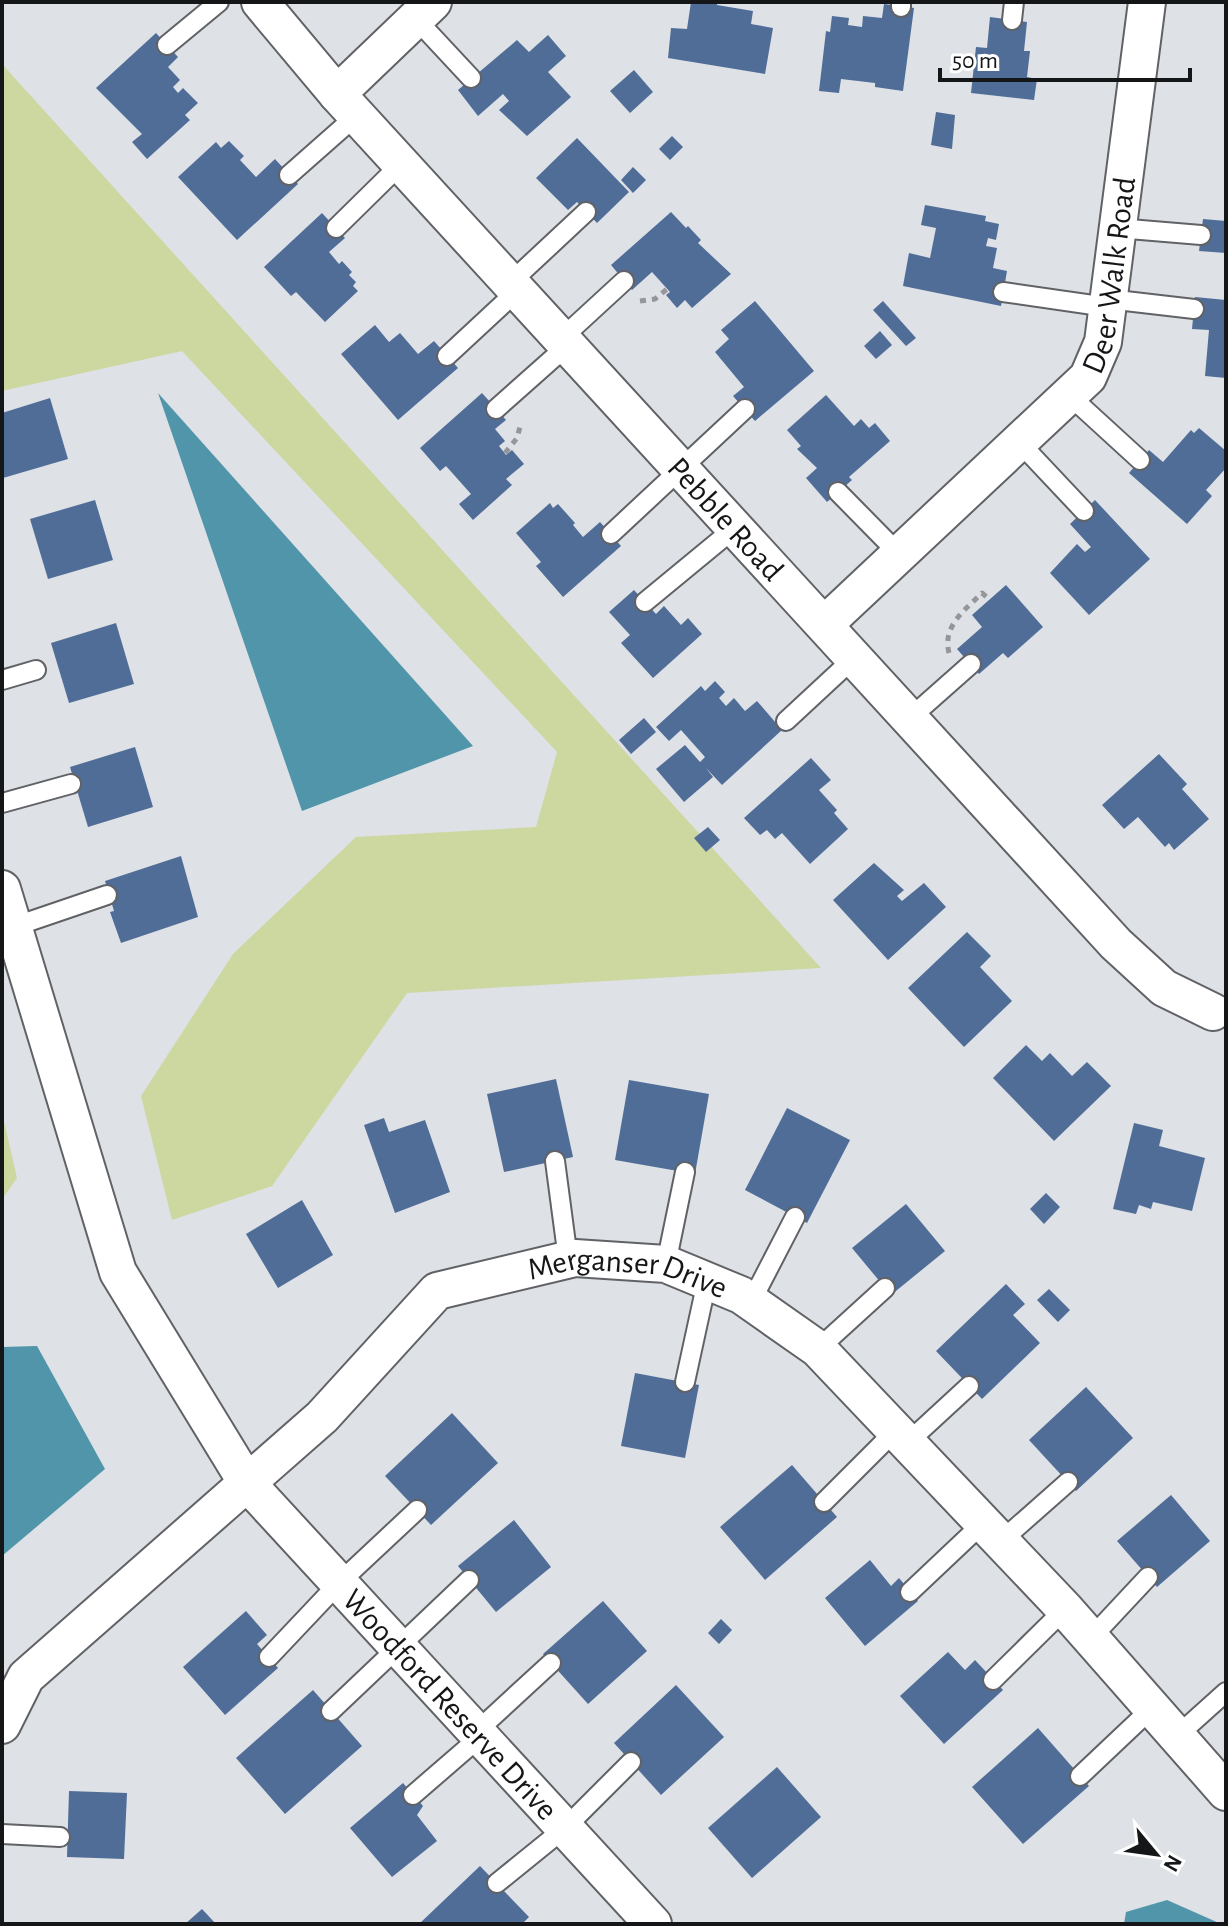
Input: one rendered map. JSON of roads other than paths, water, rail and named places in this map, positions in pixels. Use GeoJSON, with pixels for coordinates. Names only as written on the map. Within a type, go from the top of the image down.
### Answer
{"type":"FeatureCollection","features":[{"type":"Feature","properties":{"kind":"street","name":"Pebble Road"},"geometry":{"type":"LineString","coordinates":[[260,2],[347,105],[1116,944],[1164,988],[1213,1012]]}},
{"type":"Feature","properties":{"kind":"street","name":"Deer Walk Road"},"geometry":{"type":"LineString","coordinates":[[825,624],[1088,377],[1103,342],[1147,2]]}},
{"type":"Feature","properties":{"kind":"street"},"geometry":{"type":"LineString","coordinates":[[347,105],[425,10]]}},
{"type":"Feature","properties":{"kind":"street","name":"Woodford Reserve Drive"},"geometry":{"type":"LineString","coordinates":[[2,889],[118,1272],[247,1483],[653,1924]]}},
{"type":"Feature","properties":{"kind":"street","name":"Merganser Drive"},"geometry":{"type":"LineString","coordinates":[[2,1725],[26,1677],[322,1417],[437,1291],[575,1258],[666,1264],[741,1295],[818,1349],[1065,1609],[1226,1792]]}},
{"type":"Feature","properties":{"kind":"lane"},"geometry":{"type":"LineString","coordinates":[[167,45],[219,2]]}},
{"type":"Feature","properties":{"kind":"lane"},"geometry":{"type":"LineString","coordinates":[[425,10],[471,78]]}},
{"type":"Feature","properties":{"kind":"lane"},"geometry":{"type":"LineString","coordinates":[[289,175],[347,105]]}},
{"type":"Feature","properties":{"kind":"lane"},"geometry":{"type":"LineString","coordinates":[[336,228],[401,164]]}},
{"type":"Feature","properties":{"kind":"lane"},"geometry":{"type":"LineString","coordinates":[[447,356],[586,212]]}},
{"type":"Feature","properties":{"kind":"lane"},"geometry":{"type":"LineString","coordinates":[[1117,228],[1201,235]]}},
{"type":"Feature","properties":{"kind":"lane"},"geometry":{"type":"LineString","coordinates":[[496,409],[624,281]]}},
{"type":"Feature","properties":{"kind":"lane"},"geometry":{"type":"LineString","coordinates":[[1003,292],[1194,309]]}},
{"type":"Feature","properties":{"kind":"lane"},"geometry":{"type":"LineString","coordinates":[[1070,396],[1140,460]]}},
{"type":"Feature","properties":{"kind":"lane"},"geometry":{"type":"LineString","coordinates":[[611,534],[745,409]]}},
{"type":"Feature","properties":{"kind":"lane"},"geometry":{"type":"LineString","coordinates":[[1020,443],[1084,511]]}},
{"type":"Feature","properties":{"kind":"lane"},"geometry":{"type":"LineString","coordinates":[[838,492],[900,555]]}},
{"type":"Feature","properties":{"kind":"lane"},"geometry":{"type":"LineString","coordinates":[[645,602],[736,527]]}},
{"type":"Feature","properties":{"kind":"lane"},"geometry":{"type":"LineString","coordinates":[[786,721],[855,657]]}},
{"type":"Feature","properties":{"kind":"lane"},"geometry":{"type":"LineString","coordinates":[[910,718],[965,669]]}},
{"type":"Feature","properties":{"kind":"lane"},"geometry":{"type":"LineString","coordinates":[[2,680],[36,670]]}},
{"type":"Feature","properties":{"kind":"lane"},"geometry":{"type":"LineString","coordinates":[[2,803],[71,784]]}},
{"type":"Feature","properties":{"kind":"lane"},"geometry":{"type":"LineString","coordinates":[[13,927],[107,895]]}},
{"type":"Feature","properties":{"kind":"lane"},"geometry":{"type":"LineString","coordinates":[[555,1161],[568,1259]]}},
{"type":"Feature","properties":{"kind":"lane"},"geometry":{"type":"LineString","coordinates":[[666,1264],[685,1172]]}},
{"type":"Feature","properties":{"kind":"lane"},"geometry":{"type":"LineString","coordinates":[[751,1302],[795,1217]]}},
{"type":"Feature","properties":{"kind":"lane"},"geometry":{"type":"LineString","coordinates":[[685,1382],[707,1281]]}},
{"type":"Feature","properties":{"kind":"lane"},"geometry":{"type":"LineString","coordinates":[[818,1349],[885,1288]]}},
{"type":"Feature","properties":{"kind":"lane"},"geometry":{"type":"LineString","coordinates":[[824,1502],[900,1438],[969,1386]]}},
{"type":"Feature","properties":{"kind":"lane"},"geometry":{"type":"LineString","coordinates":[[910,1592],[1068,1482]]}},
{"type":"Feature","properties":{"kind":"lane"},"geometry":{"type":"LineString","coordinates":[[269,1657],[339,1583],[417,1510]]}},
{"type":"Feature","properties":{"kind":"lane"},"geometry":{"type":"LineString","coordinates":[[1091,1638],[1148,1577]]}},
{"type":"Feature","properties":{"kind":"lane"},"geometry":{"type":"LineString","coordinates":[[331,1711],[469,1580]]}},
{"type":"Feature","properties":{"kind":"lane"},"geometry":{"type":"LineString","coordinates":[[993,1680],[1065,1609]]}},
{"type":"Feature","properties":{"kind":"lane"},"geometry":{"type":"LineString","coordinates":[[413,1795],[551,1663]]}},
{"type":"Feature","properties":{"kind":"lane"},"geometry":{"type":"LineString","coordinates":[[1177,1736],[1226,1692]]}},
{"type":"Feature","properties":{"kind":"lane"},"geometry":{"type":"LineString","coordinates":[[1080,1776],[1152,1708]]}},
{"type":"Feature","properties":{"kind":"lane"},"geometry":{"type":"LineString","coordinates":[[497,1883],[565,1828],[631,1762]]}},
{"type":"Feature","properties":{"kind":"lane"},"geometry":{"type":"LineString","coordinates":[[2,1834],[60,1837]]}},
{"type":"Feature","properties":{"kind":"water"},"geometry":{"type":"Polygon","coordinates":[[[158,393],[473,746],[302,811],[158,393]]]}},
{"type":"Feature","properties":{"kind":"water"},"geometry":{"type":"Polygon","coordinates":[[[37,1346],[105,1469],[2,1556],[2,1347],[37,1346]]]}},
{"type":"Feature","properties":{"kind":"water"},"geometry":{"type":"Polygon","coordinates":[[[1167,1900],[1220,1924],[1124,1924],[1126,1912],[1167,1900]]]}}]}
